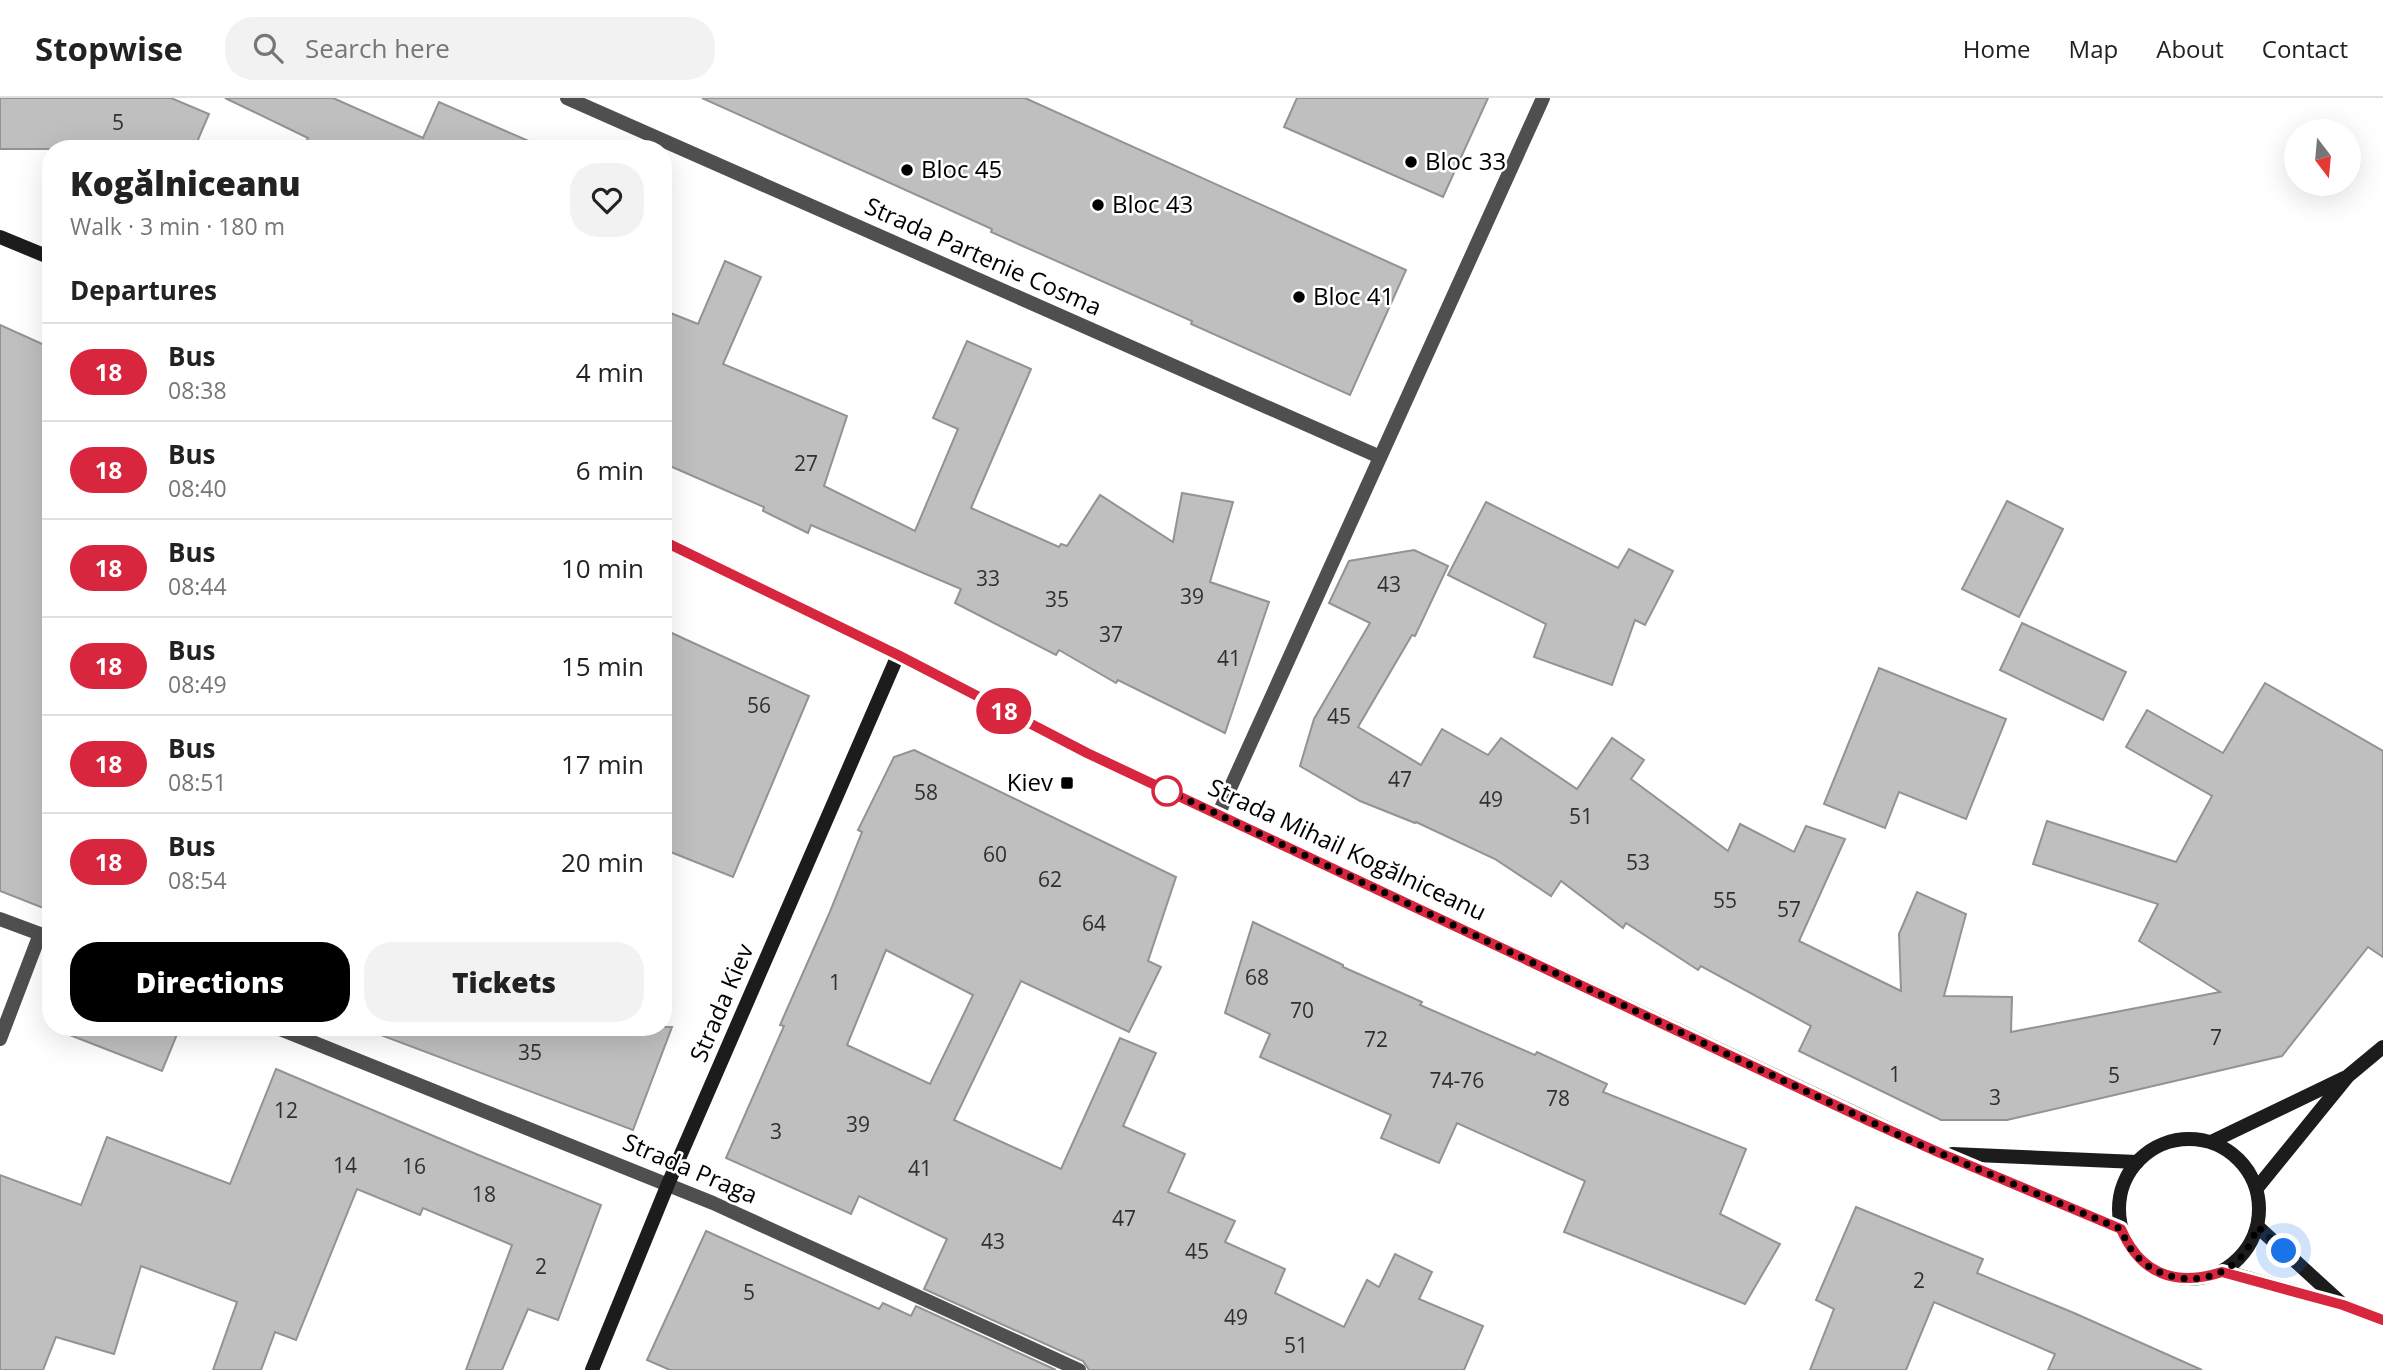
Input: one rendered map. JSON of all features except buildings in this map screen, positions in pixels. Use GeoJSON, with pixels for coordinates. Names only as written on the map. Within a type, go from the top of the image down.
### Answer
{"type":"FeatureCollection","features":[{"type":"Feature","properties":{"kind":"main road"},"geometry":{"type":"LineString","coordinates":[[0,237],[42,254]]}},
{"type":"Feature","properties":{"kind":"main road","name":"Strada Mihail Kogălniceanu"},"geometry":{"type":"LineString","coordinates":[[672,545],[898,655],[1087,753],[1940,1153],[2121,1229]]}},
{"type":"Feature","properties":{"kind":"main road","name":"Strada Kiev"},"geometry":{"type":"LineString","coordinates":[[592,1370],[668,1184],[898,655]]}},
{"type":"Feature","properties":{"kind":"main road"},"geometry":{"type":"LineString","coordinates":[[2256,1188],[2348,1076],[2383,1046]]}},
{"type":"Feature","properties":{"kind":"main road"},"geometry":{"type":"LineString","coordinates":[[2211,1142],[2348,1076]]}},
{"type":"Feature","properties":{"kind":"main road"},"geometry":{"type":"LineString","coordinates":[[2191,1138],[2211,1142],[2227,1149],[2250,1172],[2260,1207],[2258,1227],[2245,1253],[2222,1272],[2192,1279],[2162,1274],[2144,1263],[2130,1248],[2121,1229],[2119,1205],[2124,1182],[2137,1161],[2153,1149],[2171,1141],[2191,1138]]}},
{"type":"Feature","properties":{"kind":"main road","name":"Strada Mihail Kogălniceanu"},"geometry":{"type":"LineString","coordinates":[[1940,1153],[2137,1161]]}},
{"type":"Feature","properties":{"kind":"main road"},"geometry":{"type":"LineString","coordinates":[[2258,1227],[2343,1305]]}},
{"type":"Feature","properties":{"kind":"main road"},"geometry":{"type":"LineString","coordinates":[[2222,1272],[2343,1305],[2383,1320]]}},
{"type":"Feature","properties":{"kind":"street","name":"Strada Partenie Cosma"},"geometry":{"type":"LineString","coordinates":[[567,98],[662,140]]}},
{"type":"Feature","properties":{"kind":"street"},"geometry":{"type":"LineString","coordinates":[[1219,814],[1543,98]]}},
{"type":"Feature","properties":{"kind":"street","name":"Strada Partenie Cosma"},"geometry":{"type":"LineString","coordinates":[[672,144],[1380,457]]}},
{"type":"Feature","properties":{"kind":"street"},"geometry":{"type":"LineString","coordinates":[[0,919],[42,935]]}},
{"type":"Feature","properties":{"kind":"street"},"geometry":{"type":"LineString","coordinates":[[0,1038],[42,943]]}},
{"type":"Feature","properties":{"kind":"street","name":"Strada Praga"},"geometry":{"type":"LineString","coordinates":[[298,1036],[668,1184],[1079,1370]]}},
{"type":"Feature","properties":{"kind":"bus line","name":"18"},"geometry":{"type":"LineString","coordinates":[[672,545],[898,655],[1087,753],[1869,1121],[2121,1229],[2130,1248],[2144,1263],[2162,1274],[2182,1279],[2203,1278],[2222,1272],[2343,1305],[2383,1320]]}},
{"type":"Feature","properties":{"kind":"place","name":"Bloc 33"},"geometry":{"type":"Point","coordinates":[1411,162]}},
{"type":"Feature","properties":{"kind":"place","name":"Bloc 45"},"geometry":{"type":"Point","coordinates":[907,170]}},
{"type":"Feature","properties":{"kind":"place","name":"Bloc 43"},"geometry":{"type":"Point","coordinates":[1098,205]}},
{"type":"Feature","properties":{"kind":"place","name":"Bloc 41"},"geometry":{"type":"Point","coordinates":[1299,297]}},
{"type":"Feature","properties":{"kind":"place","name":"Kiev"},"geometry":{"type":"Point","coordinates":[1067,783]}},
{"type":"Feature","properties":{"kind":"route"},"geometry":{"type":"LineString","coordinates":[[1167,791],[1162,788],[1916,1143],[2121,1229],[2130,1248],[2144,1263],[2162,1274],[2182,1279],[2203,1278],[2222,1272],[2245,1253],[2258,1227],[2284,1251]]}}]}
